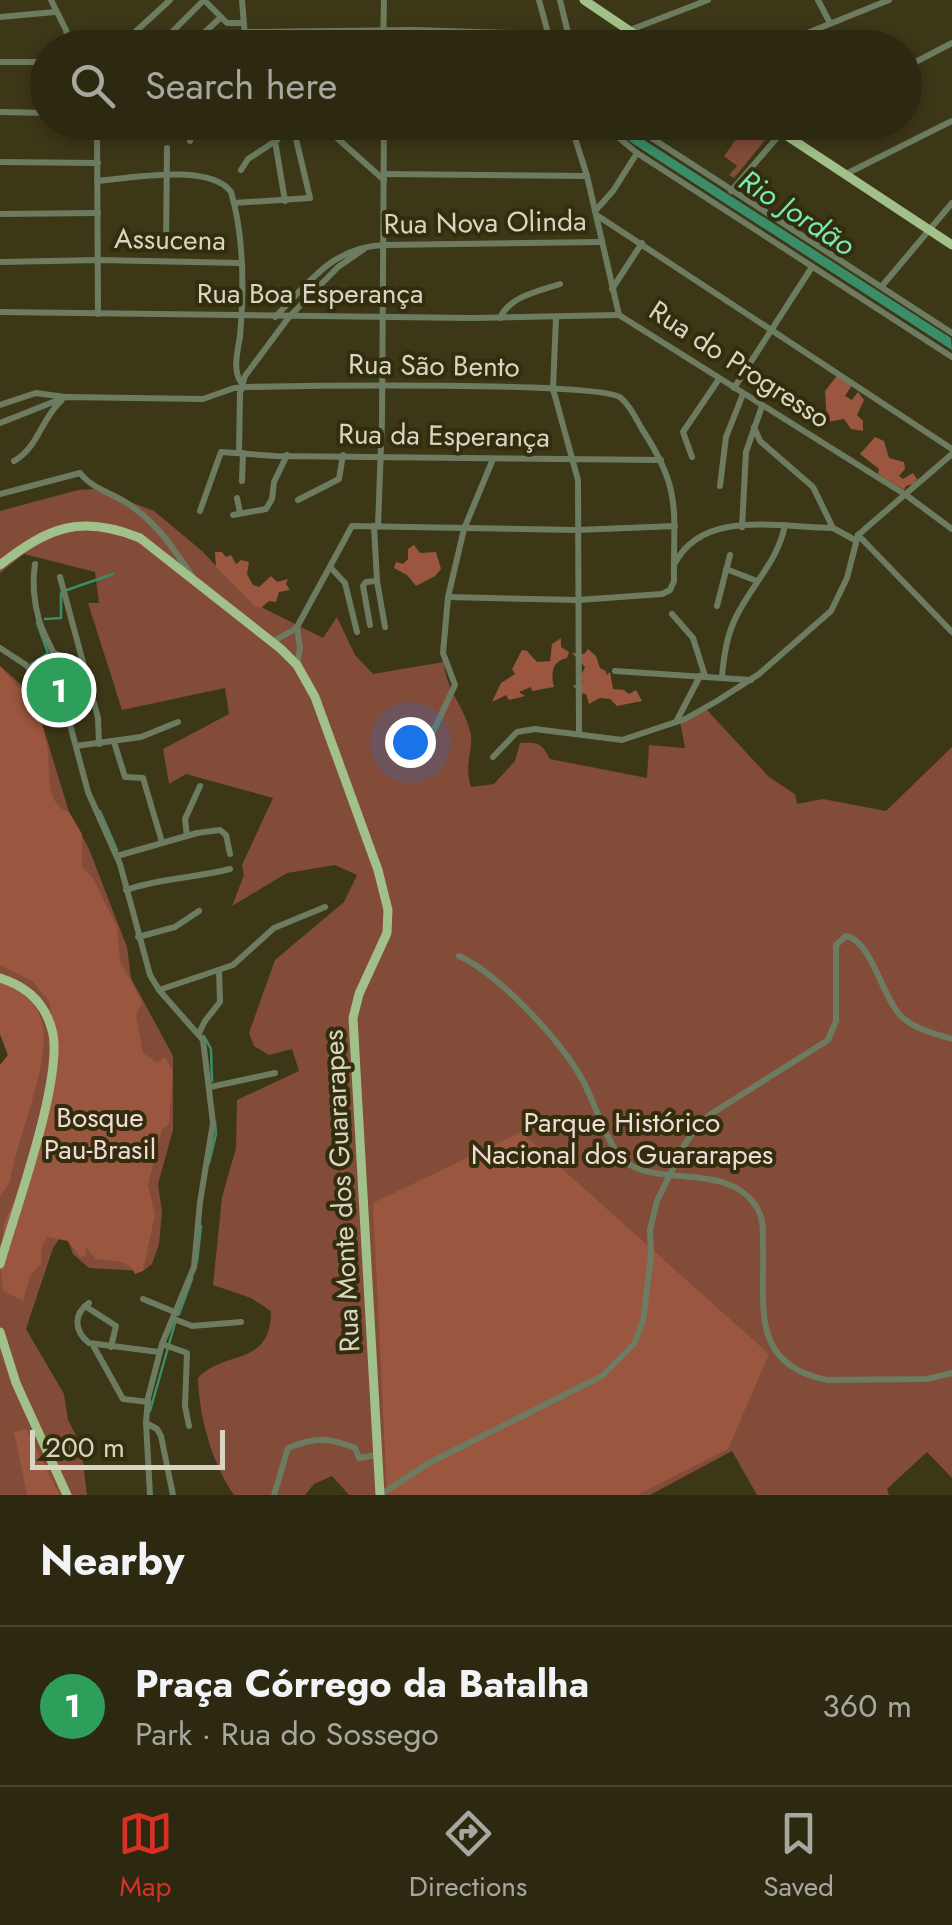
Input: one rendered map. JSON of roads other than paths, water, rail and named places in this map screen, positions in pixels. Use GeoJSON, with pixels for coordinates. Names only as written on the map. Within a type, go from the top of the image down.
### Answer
{"type":"FeatureCollection","features":[{"type":"Feature","properties":{"kind":"main road"},"geometry":{"type":"LineString","coordinates":[[584,0],[628,30]]}},
{"type":"Feature","properties":{"kind":"main road"},"geometry":{"type":"LineString","coordinates":[[792,140],[952,244]]}},
{"type":"Feature","properties":{"kind":"main road","name":"Rua Monte dos Guararapes"},"geometry":{"type":"LineString","coordinates":[[0,565],[24,546],[59,528],[114,527],[140,538],[272,642],[297,665],[315,697],[378,870],[388,910],[387,933],[358,994],[353,1018],[380,1495]]}},
{"type":"Feature","properties":{"kind":"main road"},"geometry":{"type":"LineString","coordinates":[[0,978],[16,983],[34,996],[47,1016],[54,1042],[38,1136],[1,1256]]}},
{"type":"Feature","properties":{"kind":"main road"},"geometry":{"type":"LineString","coordinates":[[0,1332],[16,1383],[67,1495]]}},
{"type":"Feature","properties":{"kind":"street"},"geometry":{"type":"LineString","coordinates":[[51,0],[65,30]]}},
{"type":"Feature","properties":{"kind":"street"},"geometry":{"type":"LineString","coordinates":[[136,30],[170,0]]}},
{"type":"Feature","properties":{"kind":"street"},"geometry":{"type":"LineString","coordinates":[[174,30],[204,0],[230,25],[313,30]]}},
{"type":"Feature","properties":{"kind":"street"},"geometry":{"type":"LineString","coordinates":[[242,0],[243,28]]}},
{"type":"Feature","properties":{"kind":"street"},"geometry":{"type":"LineString","coordinates":[[383,30],[384,0]]}},
{"type":"Feature","properties":{"kind":"street"},"geometry":{"type":"LineString","coordinates":[[539,0],[545,30]]}},
{"type":"Feature","properties":{"kind":"street"},"geometry":{"type":"LineString","coordinates":[[560,0],[567,30]]}},
{"type":"Feature","properties":{"kind":"street"},"geometry":{"type":"LineString","coordinates":[[628,30],[708,0]]}},
{"type":"Feature","properties":{"kind":"street"},"geometry":{"type":"LineString","coordinates":[[818,0],[830,23]]}},
{"type":"Feature","properties":{"kind":"street"},"geometry":{"type":"LineString","coordinates":[[813,30],[888,0]]}},
{"type":"Feature","properties":{"kind":"street"},"geometry":{"type":"LineString","coordinates":[[0,17],[54,12]]}},
{"type":"Feature","properties":{"kind":"street"},"geometry":{"type":"LineString","coordinates":[[208,30],[221,18]]}},
{"type":"Feature","properties":{"kind":"street"},"geometry":{"type":"LineString","coordinates":[[922,59],[952,43]]}},
{"type":"Feature","properties":{"kind":"street"},"geometry":{"type":"LineString","coordinates":[[0,62],[30,62]]}},
{"type":"Feature","properties":{"kind":"street"},"geometry":{"type":"LineString","coordinates":[[0,112],[30,113]]}},
{"type":"Feature","properties":{"kind":"street"},"geometry":{"type":"LineString","coordinates":[[922,136],[952,121]]}},
{"type":"Feature","properties":{"kind":"street"},"geometry":{"type":"LineString","coordinates":[[97,140],[98,314]]}},
{"type":"Feature","properties":{"kind":"street"},"geometry":{"type":"LineString","coordinates":[[242,170],[248,159],[275,140],[286,201]]}},
{"type":"Feature","properties":{"kind":"street"},"geometry":{"type":"LineString","coordinates":[[234,202],[310,198],[296,140]]}},
{"type":"Feature","properties":{"kind":"street"},"geometry":{"type":"LineString","coordinates":[[340,140],[384,177],[587,176]]}},
{"type":"Feature","properties":{"kind":"street"},"geometry":{"type":"LineString","coordinates":[[384,140],[384,314],[376,526],[377,580],[385,627]]}},
{"type":"Feature","properties":{"kind":"street","name":"Rua do Progresso"},"geometry":{"type":"LineString","coordinates":[[576,140],[619,315],[906,496],[952,530]]}},
{"type":"Feature","properties":{"kind":"street"},"geometry":{"type":"LineString","coordinates":[[621,140],[952,357]]}},
{"type":"Feature","properties":{"kind":"street"},"geometry":{"type":"LineString","coordinates":[[654,140],[952,334]]}},
{"type":"Feature","properties":{"kind":"street"},"geometry":{"type":"LineString","coordinates":[[731,191],[773,140]]}},
{"type":"Feature","properties":{"kind":"street"},"geometry":{"type":"LineString","coordinates":[[845,175],[914,140]]}},
{"type":"Feature","properties":{"kind":"street"},"geometry":{"type":"LineString","coordinates":[[166,248],[167,148]]}},
{"type":"Feature","properties":{"kind":"street"},"geometry":{"type":"LineString","coordinates":[[494,757],[517,732],[535,729],[622,740],[696,714],[751,680],[831,610],[847,578],[856,537],[952,452],[596,213],[636,153]]}},
{"type":"Feature","properties":{"kind":"street"},"geometry":{"type":"LineString","coordinates":[[0,162],[98,163]]}},
{"type":"Feature","properties":{"kind":"street"},"geometry":{"type":"LineString","coordinates":[[97,180],[212,177],[224,182],[234,202],[241,264],[242,316],[236,374],[241,384],[242,481]]}},
{"type":"Feature","properties":{"kind":"street"},"geometry":{"type":"LineString","coordinates":[[882,287],[952,203]]}},
{"type":"Feature","properties":{"kind":"street"},"geometry":{"type":"LineString","coordinates":[[0,214],[98,213]]}},
{"type":"Feature","properties":{"kind":"street","name":"Rua Nova Olinda"},"geometry":{"type":"LineString","coordinates":[[275,317],[332,260],[368,246],[601,242]]}},
{"type":"Feature","properties":{"kind":"street"},"geometry":{"type":"LineString","coordinates":[[611,290],[642,243]]}},
{"type":"Feature","properties":{"kind":"street","name":"Rua Nova Olinda"},"geometry":{"type":"LineString","coordinates":[[241,384],[289,317],[338,267],[368,246]]}},
{"type":"Feature","properties":{"kind":"street","name":"Assucena"},"geometry":{"type":"LineString","coordinates":[[0,262],[241,264]]}},
{"type":"Feature","properties":{"kind":"street"},"geometry":{"type":"LineString","coordinates":[[734,388],[812,267]]}},
{"type":"Feature","properties":{"kind":"street"},"geometry":{"type":"LineString","coordinates":[[500,318],[506,307],[518,299],[560,284]]}},
{"type":"Feature","properties":{"kind":"street","name":"Rua Boa Esperança"},"geometry":{"type":"LineString","coordinates":[[0,312],[275,317],[619,315]]}},
{"type":"Feature","properties":{"kind":"street"},"geometry":{"type":"LineString","coordinates":[[556,318],[554,389],[578,480],[580,734]]}},
{"type":"Feature","properties":{"kind":"street"},"geometry":{"type":"LineString","coordinates":[[692,457],[683,432],[720,380]]}},
{"type":"Feature","properties":{"kind":"street","name":"Rua São Bento"},"geometry":{"type":"LineString","coordinates":[[0,405],[36,393],[203,399],[241,384],[554,389],[616,395],[662,460],[675,500],[674,564]]}},
{"type":"Feature","properties":{"kind":"street"},"geometry":{"type":"LineString","coordinates":[[720,486],[726,437],[743,394]]}},
{"type":"Feature","properties":{"kind":"street"},"geometry":{"type":"LineString","coordinates":[[14,462],[36,441],[41,426],[66,397]]}},
{"type":"Feature","properties":{"kind":"street","name":"Rua São Bento"},"geometry":{"type":"LineString","coordinates":[[0,423],[66,397]]}},
{"type":"Feature","properties":{"kind":"street"},"geometry":{"type":"LineString","coordinates":[[742,527],[746,452],[762,406]]}},
{"type":"Feature","properties":{"kind":"street"},"geometry":{"type":"LineString","coordinates":[[754,427],[760,441],[814,487],[834,528]]}},
{"type":"Feature","properties":{"kind":"street","name":"Rua da Esperança"},"geometry":{"type":"LineString","coordinates":[[200,512],[219,454],[224,452],[662,460]]}},
{"type":"Feature","properties":{"kind":"street"},"geometry":{"type":"LineString","coordinates":[[298,500],[338,480],[343,455]]}},
{"type":"Feature","properties":{"kind":"street"},"geometry":{"type":"LineString","coordinates":[[24,456],[24,467]]}},
{"type":"Feature","properties":{"kind":"street"},"geometry":{"type":"LineString","coordinates":[[236,498],[237,514],[269,506],[274,482],[287,456]]}},
{"type":"Feature","properties":{"kind":"street"},"geometry":{"type":"LineString","coordinates":[[430,738],[455,682],[443,652],[448,597],[464,529],[493,459]]}},
{"type":"Feature","properties":{"kind":"street"},"geometry":{"type":"LineString","coordinates":[[0,494],[80,473],[90,486],[108,492],[142,514],[166,538],[193,578]]}},
{"type":"Feature","properties":{"kind":"street"},"geometry":{"type":"LineString","coordinates":[[722,676],[730,631],[779,551],[785,525]]}},
{"type":"Feature","properties":{"kind":"street"},"geometry":{"type":"LineString","coordinates":[[448,597],[578,600],[666,594],[674,581],[674,564],[689,542],[710,530],[785,525],[834,528],[856,537],[952,632]]}},
{"type":"Feature","properties":{"kind":"street"},"geometry":{"type":"LineString","coordinates":[[272,642],[297,628],[350,526],[577,530],[674,526]]}},
{"type":"Feature","properties":{"kind":"street"},"geometry":{"type":"LineString","coordinates":[[717,606],[730,555]]}},
{"type":"Feature","properties":{"kind":"street"},"geometry":{"type":"LineString","coordinates":[[35,564],[33,585],[38,616],[56,654],[69,702],[66,712]]}},
{"type":"Feature","properties":{"kind":"street"},"geometry":{"type":"LineString","coordinates":[[331,568],[345,583],[357,632]]}},
{"type":"Feature","properties":{"kind":"street"},"geometry":{"type":"LineString","coordinates":[[726,569],[758,582]]}},
{"type":"Feature","properties":{"kind":"street"},"geometry":{"type":"LineString","coordinates":[[60,577],[97,711],[99,744]]}},
{"type":"Feature","properties":{"kind":"street"},"geometry":{"type":"LineString","coordinates":[[370,624],[363,586],[377,580]]}},
{"type":"Feature","properties":{"kind":"street"},"geometry":{"type":"LineString","coordinates":[[672,614],[693,638],[702,676],[676,722]]}},
{"type":"Feature","properties":{"kind":"street"},"geometry":{"type":"LineString","coordinates":[[297,628],[297,665]]}},
{"type":"Feature","properties":{"kind":"street"},"geometry":{"type":"LineString","coordinates":[[0,648],[33,669],[66,712],[88,792],[117,856],[138,937],[159,990],[206,1046],[214,1123],[200,1202],[198,1252],[160,1348],[148,1402],[150,1495]]}},
{"type":"Feature","properties":{"kind":"street"},"geometry":{"type":"LineString","coordinates":[[33,669],[56,654]]}},
{"type":"Feature","properties":{"kind":"street"},"geometry":{"type":"LineString","coordinates":[[614,671],[751,680]]}},
{"type":"Feature","properties":{"kind":"street"},"geometry":{"type":"LineString","coordinates":[[76,746],[141,737],[178,722]]}},
{"type":"Feature","properties":{"kind":"street"},"geometry":{"type":"LineString","coordinates":[[114,742],[125,778],[143,778],[162,842]]}},
{"type":"Feature","properties":{"kind":"street"},"geometry":{"type":"LineString","coordinates":[[188,836],[185,819],[200,786]]}},
{"type":"Feature","properties":{"kind":"street"},"geometry":{"type":"LineString","coordinates":[[117,856],[162,842],[223,831],[230,854]]}},
{"type":"Feature","properties":{"kind":"street"},"geometry":{"type":"LineString","coordinates":[[126,890],[170,878],[192,879],[230,870]]}},
{"type":"Feature","properties":{"kind":"street"},"geometry":{"type":"LineString","coordinates":[[159,990],[219,970],[243,958],[274,928],[325,907]]}},
{"type":"Feature","properties":{"kind":"street"},"geometry":{"type":"LineString","coordinates":[[138,937],[175,927],[199,911]]}},
{"type":"Feature","properties":{"kind":"street"},"geometry":{"type":"LineString","coordinates":[[380,1495],[428,1463],[602,1376],[634,1344],[643,1321],[650,1275],[650,1230],[670,1173],[695,1129],[711,1114],[828,1040],[836,1020],[836,945],[846,936],[863,944],[885,993],[906,1021],[952,1039]]}},
{"type":"Feature","properties":{"kind":"street"},"geometry":{"type":"LineString","coordinates":[[459,956],[476,964],[515,998],[563,1054],[581,1077],[624,1162],[722,1183],[756,1206],[762,1225],[762,1318],[778,1356],[827,1380],[927,1380],[952,1373]]}},
{"type":"Feature","properties":{"kind":"street"},"geometry":{"type":"LineString","coordinates":[[199,1033],[220,1002],[219,970]]}},
{"type":"Feature","properties":{"kind":"street"},"geometry":{"type":"LineString","coordinates":[[210,1086],[274,1073]]}},
{"type":"Feature","properties":{"kind":"street"},"geometry":{"type":"LineString","coordinates":[[0,1222],[12,1220]]}},
{"type":"Feature","properties":{"kind":"street"},"geometry":{"type":"LineString","coordinates":[[142,1299],[192,1326],[242,1322]]}},
{"type":"Feature","properties":{"kind":"street"},"geometry":{"type":"LineString","coordinates":[[111,1347],[116,1326],[87,1304],[77,1320],[78,1330],[94,1346],[187,1352],[185,1406],[189,1426]]}},
{"type":"Feature","properties":{"kind":"street"},"geometry":{"type":"LineString","coordinates":[[94,1346],[123,1399],[148,1402]]}},
{"type":"Feature","properties":{"kind":"street"},"geometry":{"type":"LineString","coordinates":[[146,1423],[157,1428],[161,1436],[173,1495]]}},
{"type":"Feature","properties":{"kind":"street"},"geometry":{"type":"LineString","coordinates":[[274,1495],[288,1448],[312,1438],[354,1448],[359,1458],[378,1455]]}},
{"type":"Feature","properties":{"kind":"waterway"},"geometry":{"type":"LineString","coordinates":[[67,590],[113,574]]}},
{"type":"Feature","properties":{"kind":"waterway"},"geometry":{"type":"LineString","coordinates":[[45,619],[61,618],[61,593]]}},
{"type":"Feature","properties":{"kind":"waterway"},"geometry":{"type":"LineString","coordinates":[[30,665],[48,653],[37,623]]}},
{"type":"Feature","properties":{"kind":"waterway"},"geometry":{"type":"LineString","coordinates":[[100,811],[117,850]]}},
{"type":"Feature","properties":{"kind":"waterway"},"geometry":{"type":"LineString","coordinates":[[204,1036],[211,1049],[212,1081]]}},
{"type":"Feature","properties":{"kind":"waterway"},"geometry":{"type":"LineString","coordinates":[[209,1163],[215,1122]]}},
{"type":"Feature","properties":{"kind":"waterway"},"geometry":{"type":"LineString","coordinates":[[197,1262],[201,1226]]}},
{"type":"Feature","properties":{"kind":"waterway"},"geometry":{"type":"LineString","coordinates":[[179,1314],[192,1279]]}},
{"type":"Feature","properties":{"kind":"waterway"},"geometry":{"type":"LineString","coordinates":[[150,1411],[175,1323]]}},
{"type":"Feature","properties":{"kind":"place","name":"Praça Córrego da Batalha"},"geometry":{"type":"Point","coordinates":[59,690]}},
{"type":"Feature","properties":{"kind":"water label","name":"Rio Jordão"},"geometry":{"type":"Point","coordinates":[797,213]}},
{"type":"Feature","properties":{"kind":"park label","name":"Bosque Pau-Brasil"},"geometry":{"type":"Point","coordinates":[100,1133]}},
{"type":"Feature","properties":{"kind":"park label","name":"Parque Histórico Nacional dos Guararapes"},"geometry":{"type":"Point","coordinates":[622,1138]}}]}
